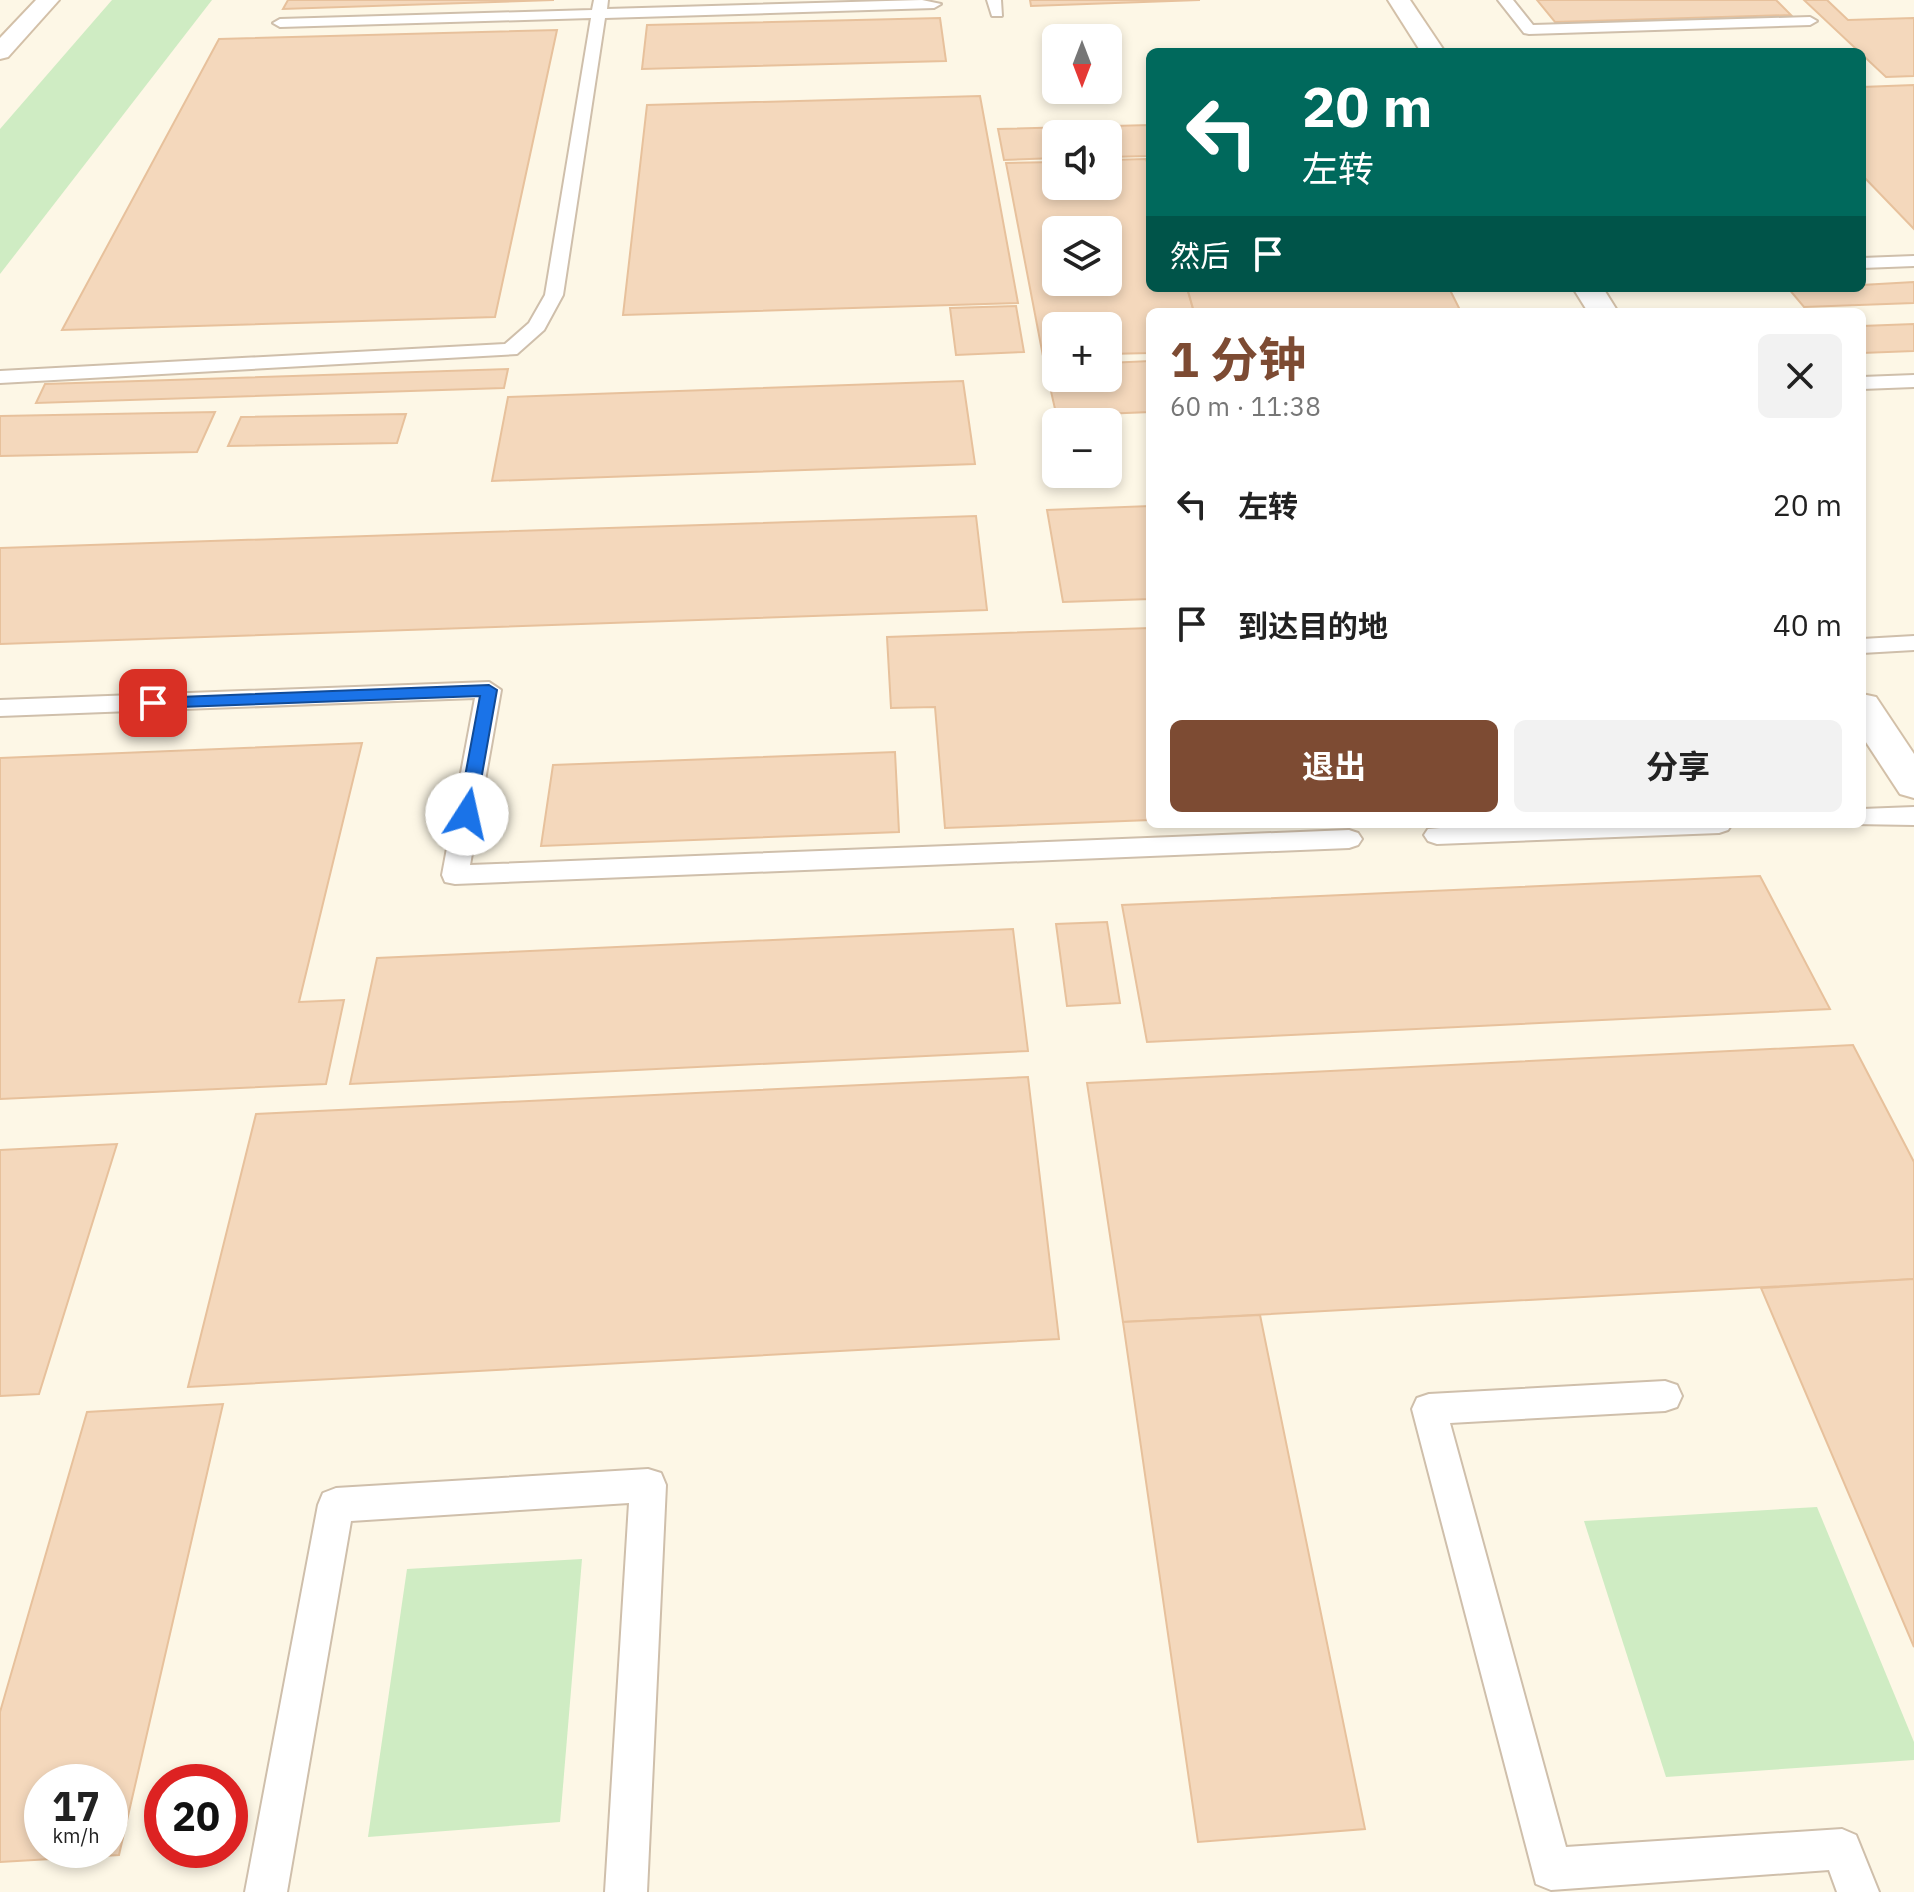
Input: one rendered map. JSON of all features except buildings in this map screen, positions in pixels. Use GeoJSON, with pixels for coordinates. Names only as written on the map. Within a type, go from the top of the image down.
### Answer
{"type":"FeatureCollection","features":[{"type":"Feature","properties":{"kind":"street"},"geometry":{"type":"LineString","coordinates":[[0,52],[48,0]]}},
{"type":"Feature","properties":{"kind":"street"},"geometry":{"type":"LineString","coordinates":[[1399,0],[1430,48]]}},
{"type":"Feature","properties":{"kind":"street"},"geometry":{"type":"LineString","coordinates":[[1866,711],[1907,764]]}},
{"type":"Feature","properties":{"kind":"lane"},"geometry":{"type":"LineString","coordinates":[[1505,0],[1529,30],[1810,21],[1788,0]]}},
{"type":"Feature","properties":{"kind":"lane"},"geometry":{"type":"LineString","coordinates":[[280,23],[600,7],[934,4]]}},
{"type":"Feature","properties":{"kind":"lane"},"geometry":{"type":"LineString","coordinates":[[0,377],[510,350],[537,326],[554,295],[600,7]]}},
{"type":"Feature","properties":{"kind":"lane"},"geometry":{"type":"LineString","coordinates":[[1866,263],[1914,261]]}},
{"type":"Feature","properties":{"kind":"lane"},"geometry":{"type":"LineString","coordinates":[[1866,383],[1914,381]]}},
{"type":"Feature","properties":{"kind":"lane"},"geometry":{"type":"LineString","coordinates":[[1866,646],[1914,643]]}},
{"type":"Feature","properties":{"kind":"lane"},"geometry":{"type":"LineString","coordinates":[[0,708],[489,690],[455,875],[1349,839]]}},
{"type":"Feature","properties":{"kind":"lane"},"geometry":{"type":"LineString","coordinates":[[1866,818],[1914,816]]}},
{"type":"Feature","properties":{"kind":"lane"},"geometry":{"type":"LineString","coordinates":[[1437,835],[1616,828]]}},
{"type":"Feature","properties":{"kind":"lane"},"geometry":{"type":"LineString","coordinates":[[1665,1396],[1429,1409],[1551,1869],[1842,1849],[1858,1892]]}},
{"type":"Feature","properties":{"kind":"lane"},"geometry":{"type":"LineString","coordinates":[[266,1892],[336,1505],[648,1485],[626,1892]]}},
{"type":"Feature","properties":{"kind":"green space"},"geometry":{"type":"Polygon","coordinates":[[[112,0],[212,0],[0,274],[0,129],[112,0]]]}},
{"type":"Feature","properties":{"kind":"green space"},"geometry":{"type":"Polygon","coordinates":[[[1817,1507],[1914,1742],[1914,1760],[1666,1777],[1584,1521],[1817,1507]]]}},
{"type":"Feature","properties":{"kind":"green space"},"geometry":{"type":"Polygon","coordinates":[[[582,1559],[560,1822],[368,1837],[407,1569],[582,1559]]]}},
{"type":"Feature","properties":{"kind":"route"},"geometry":{"type":"LineString","coordinates":[[153,703],[489,690],[467,814]]}}]}
